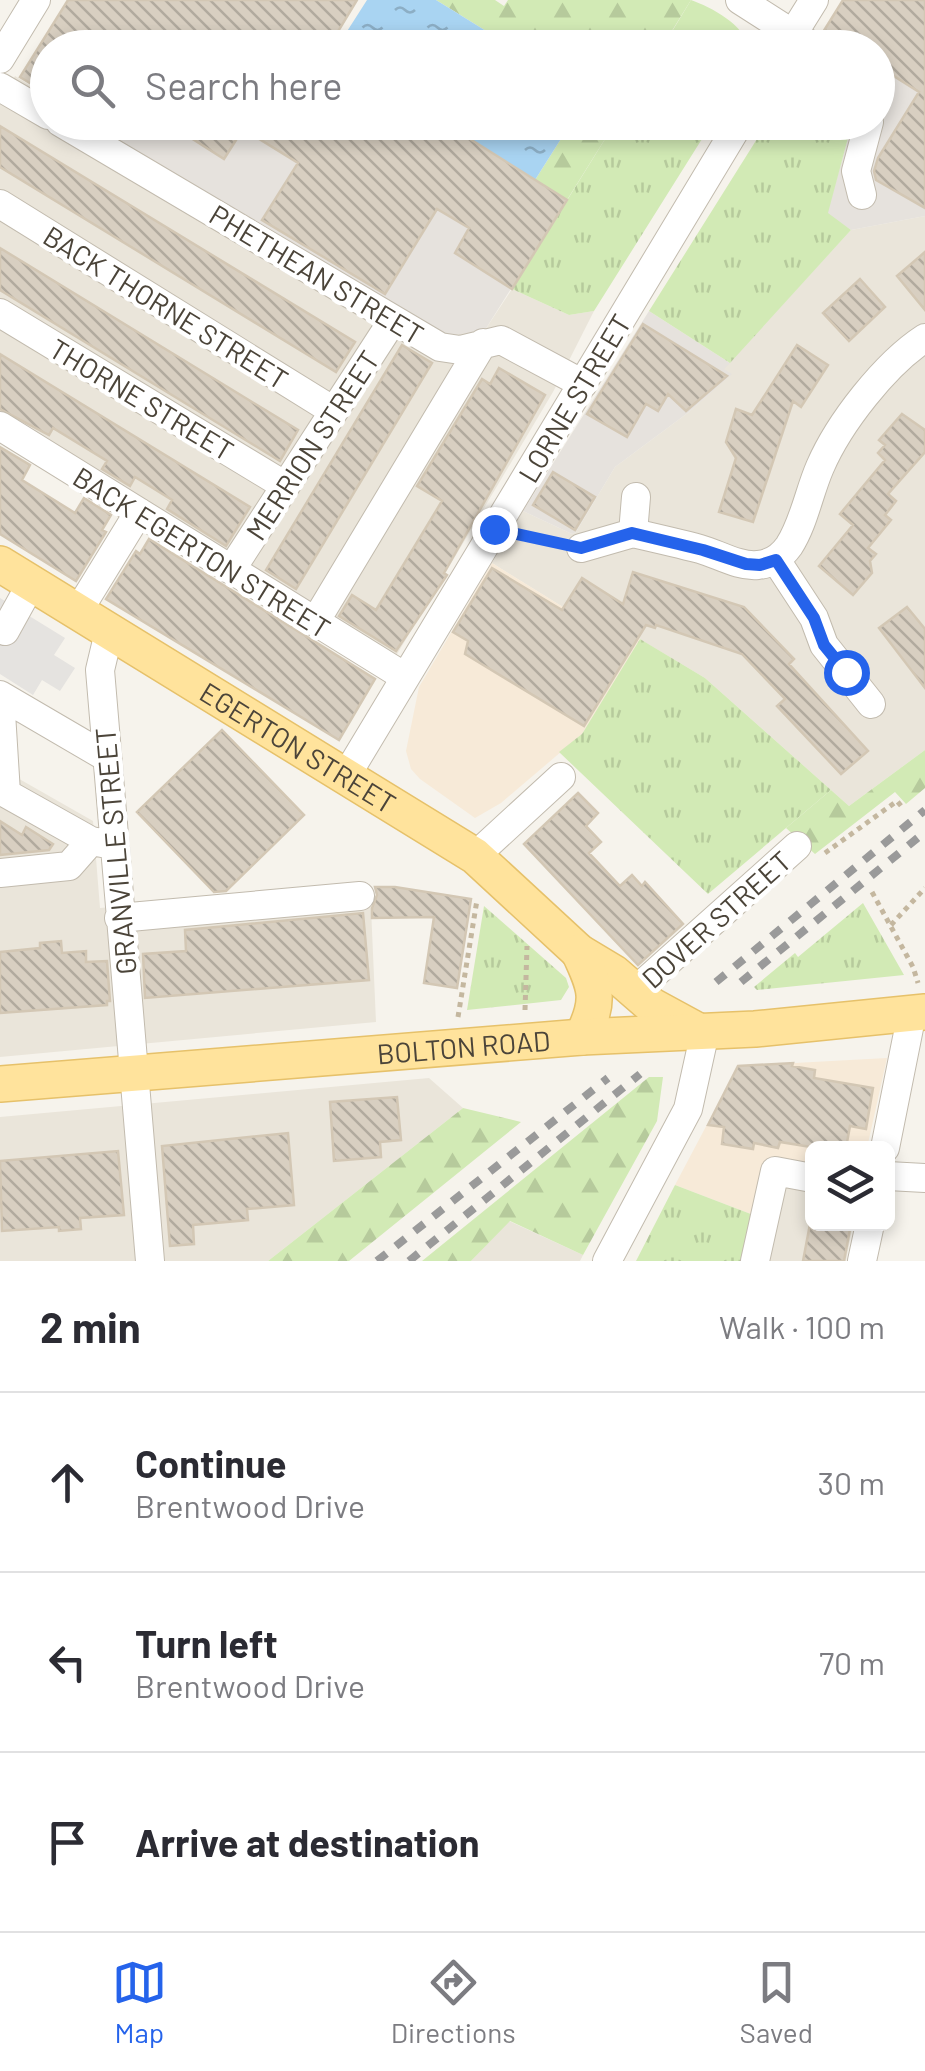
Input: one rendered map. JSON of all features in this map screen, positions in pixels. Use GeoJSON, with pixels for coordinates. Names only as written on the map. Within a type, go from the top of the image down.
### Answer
{"type":"FeatureCollection","features":[{"type":"Feature","properties":{"kind":"main road","name":"EGERTON STREET"},"geometry":{"type":"LineString","coordinates":[[0,564],[479,859],[579,952],[614,973],[652,1006],[702,1032]]}},
{"type":"Feature","properties":{"kind":"main road","name":"EGERTON STREET"},"geometry":{"type":"LineString","coordinates":[[579,952],[594,984],[596,1000],[582,1037]]}},
{"type":"Feature","properties":{"kind":"main road","name":"BOLTON ROAD"},"geometry":{"type":"LineString","coordinates":[[0,1084],[582,1037],[702,1032],[919,1003]]}},
{"type":"Feature","properties":{"kind":"street"},"geometry":{"type":"LineString","coordinates":[[0,59],[36,0]]}},
{"type":"Feature","properties":{"kind":"street"},"geometry":{"type":"LineString","coordinates":[[740,0],[781,30]]}},
{"type":"Feature","properties":{"kind":"street"},"geometry":{"type":"LineString","coordinates":[[803,30],[814,0]]}},
{"type":"Feature","properties":{"kind":"street"},"geometry":{"type":"LineString","coordinates":[[0,87],[30,104]]}},
{"type":"Feature","properties":{"kind":"street","name":"PHETHEAN STREET"},"geometry":{"type":"LineString","coordinates":[[90,140],[440,347],[460,350],[483,343],[509,343],[582,384]]}},
{"type":"Feature","properties":{"kind":"street","name":"LORNE STREET"},"geometry":{"type":"LineString","coordinates":[[346,776],[729,140]]}},
{"type":"Feature","properties":{"kind":"street"},"geometry":{"type":"LineString","coordinates":[[862,195],[856,171],[864,140]]}},
{"type":"Feature","properties":{"kind":"street","name":"BACK THORNE STREET"},"geometry":{"type":"LineString","coordinates":[[0,204],[332,410]]}},
{"type":"Feature","properties":{"kind":"street","name":"THORNE STREET"},"geometry":{"type":"LineString","coordinates":[[0,313],[284,485]]}},
{"type":"Feature","properties":{"kind":"street","name":"MERRION STREET"},"geometry":{"type":"LineString","coordinates":[[231,570],[393,320]]}},
{"type":"Feature","properties":{"kind":"street"},"geometry":{"type":"LineString","coordinates":[[581,548],[632,533],[746,564],[776,560],[789,546],[820,466],[839,432],[880,379],[925,338]]}},
{"type":"Feature","properties":{"kind":"street"},"geometry":{"type":"LineString","coordinates":[[314,622],[483,343]]}},
{"type":"Feature","properties":{"kind":"street","name":"BACK EGERTON STREET"},"geometry":{"type":"LineString","coordinates":[[0,426],[406,677]]}},
{"type":"Feature","properties":{"kind":"street"},"geometry":{"type":"LineString","coordinates":[[632,533],[636,497]]}},
{"type":"Feature","properties":{"kind":"street"},"geometry":{"type":"LineString","coordinates":[[77,612],[138,512]]}},
{"type":"Feature","properties":{"kind":"street"},"geometry":{"type":"LineString","coordinates":[[776,560],[814,618],[824,645],[855,664],[871,704]]}},
{"type":"Feature","properties":{"kind":"street"},"geometry":{"type":"LineString","coordinates":[[5,631],[32,584]]}},
{"type":"Feature","properties":{"kind":"street","name":"GRANVILLE STREET"},"geometry":{"type":"LineString","coordinates":[[109,632],[100,670],[106,757],[102,843],[119,918],[136,1071],[150,1261]]}},
{"type":"Feature","properties":{"kind":"street"},"geometry":{"type":"LineString","coordinates":[[0,696],[106,757]]}},
{"type":"Feature","properties":{"kind":"street"},"geometry":{"type":"LineString","coordinates":[[0,696],[3,791],[102,843],[68,866],[0,873]]}},
{"type":"Feature","properties":{"kind":"street"},"geometry":{"type":"LineString","coordinates":[[479,859],[561,777]]}},
{"type":"Feature","properties":{"kind":"street","name":"DOVER STREET"},"geometry":{"type":"LineString","coordinates":[[635,991],[797,846]]}},
{"type":"Feature","properties":{"kind":"street"},"geometry":{"type":"LineString","coordinates":[[119,918],[360,896]]}},
{"type":"Feature","properties":{"kind":"street"},"geometry":{"type":"LineString","coordinates":[[887,1141],[919,1003]]}},
{"type":"Feature","properties":{"kind":"street"},"geometry":{"type":"LineString","coordinates":[[607,1261],[688,1109],[702,1032]]}},
{"type":"Feature","properties":{"kind":"street"},"geometry":{"type":"LineString","coordinates":[[755,1261],[775,1171],[805,1177]]}},
{"type":"Feature","properties":{"kind":"street"},"geometry":{"type":"LineString","coordinates":[[895,1176],[925,1178]]}},
{"type":"Feature","properties":{"kind":"street"},"geometry":{"type":"LineString","coordinates":[[862,1261],[868,1231]]}},
{"type":"Feature","properties":{"kind":"path"},"geometry":{"type":"LineString","coordinates":[[494,529],[581,548]]}},
{"type":"Feature","properties":{"kind":"path"},"geometry":{"type":"LineString","coordinates":[[453,1049],[479,859]]}},
{"type":"Feature","properties":{"kind":"path"},"geometry":{"type":"LineString","coordinates":[[891,925],[925,888]]}},
{"type":"Feature","properties":{"kind":"path"},"geometry":{"type":"LineString","coordinates":[[872,892],[891,925],[919,1003]]}},
{"type":"Feature","properties":{"kind":"path"},"geometry":{"type":"LineString","coordinates":[[525,1042],[528,903]]}},
{"type":"Feature","properties":{"kind":"shaded area"},"geometry":{"type":"Polygon","coordinates":[[[843,0],[925,0],[925,216],[851,230],[827,214],[847,140],[895,140],[895,30],[825,30],[843,0]]]}},
{"type":"Feature","properties":{"kind":"shaded area"},"geometry":{"type":"Polygon","coordinates":[[[15,76],[30,85],[30,140],[118,140],[259,225],[485,330],[512,289],[569,315],[594,311],[553,392],[393,661],[0,413],[0,100],[15,76]]]}},
{"type":"Feature","properties":{"kind":"shaded area"},"geometry":{"type":"Polygon","coordinates":[[[119,140],[470,140],[567,200],[485,330],[448,336],[119,140]]]}},
{"type":"Feature","properties":{"kind":"shaded area"},"geometry":{"type":"Polygon","coordinates":[[[925,216],[925,750],[849,806],[705,678],[591,610],[584,620],[492,563],[523,511],[572,534],[576,532],[615,467],[689,412],[731,374],[723,369],[851,230],[925,216]]]}},
{"type":"Feature","properties":{"kind":"shaded area"},"geometry":{"type":"Polygon","coordinates":[[[649,311],[730,363],[724,369],[732,374],[615,467],[576,532],[572,534],[523,511],[649,311]]]}},
{"type":"Feature","properties":{"kind":"shaded area"},"geometry":{"type":"Polygon","coordinates":[[[492,563],[584,620],[590,609],[640,639],[582,734],[501,803],[475,818],[420,779],[411,769],[406,751],[419,687],[492,563]]]}},
{"type":"Feature","properties":{"kind":"shaded area"},"geometry":{"type":"Polygon","coordinates":[[[0,598],[65,638],[54,655],[75,668],[60,691],[42,680],[33,695],[0,674],[0,598]]]}},
{"type":"Feature","properties":{"kind":"shaded area"},"geometry":{"type":"Polygon","coordinates":[[[0,768],[93,821],[100,908],[370,885],[376,1022],[0,1057],[0,768]]]}},
{"type":"Feature","properties":{"kind":"shaded area"},"geometry":{"type":"Polygon","coordinates":[[[887,1058],[869,1141],[805,1141],[805,1165],[769,1158],[756,1216],[675,1185],[738,1066],[887,1058]]]}},
{"type":"Feature","properties":{"kind":"shaded area"},"geometry":{"type":"Polygon","coordinates":[[[429,1078],[463,1108],[268,1261],[0,1261],[0,1117],[429,1078]]]}},
{"type":"Feature","properties":{"kind":"shaded area"},"geometry":{"type":"Polygon","coordinates":[[[781,1183],[805,1188],[805,1231],[852,1231],[846,1261],[766,1261],[781,1183]]]}},
{"type":"Feature","properties":{"kind":"shaded area"},"geometry":{"type":"Polygon","coordinates":[[[509,1221],[583,1255],[580,1261],[471,1261],[509,1221]]]}},
{"type":"Feature","properties":{"kind":"green space"},"geometry":{"type":"Polygon","coordinates":[[[436,0],[495,0],[504,6],[508,0],[691,0],[672,30],[485,30],[436,0]]]}},
{"type":"Feature","properties":{"kind":"green space"},"geometry":{"type":"Polygon","coordinates":[[[691,0],[717,12],[740,30],[673,30],[691,0]]]}},
{"type":"Feature","properties":{"kind":"green space"},"geometry":{"type":"Polygon","coordinates":[[[560,140],[604,140],[567,200],[535,180],[560,140]]]}},
{"type":"Feature","properties":{"kind":"green space"},"geometry":{"type":"Polygon","coordinates":[[[604,140],[701,140],[594,311],[569,315],[512,289],[604,140]]]}},
{"type":"Feature","properties":{"kind":"green space"},"geometry":{"type":"Polygon","coordinates":[[[756,140],[847,140],[828,213],[851,230],[730,363],[649,311],[756,140]]]}},
{"type":"Feature","properties":{"kind":"green space"},"geometry":{"type":"Polygon","coordinates":[[[640,639],[705,678],[831,790],[708,894],[559,752],[582,734],[640,639]]]}},
{"type":"Feature","properties":{"kind":"green space"},"geometry":{"type":"Polygon","coordinates":[[[925,750],[925,788],[906,804],[895,792],[815,854],[786,828],[831,790],[849,806],[925,750]]]}},
{"type":"Feature","properties":{"kind":"green space"},"geometry":{"type":"Polygon","coordinates":[[[863,903],[904,975],[757,990],[754,987],[795,953],[798,957],[863,903]]]}},
{"type":"Feature","properties":{"kind":"green space"},"geometry":{"type":"Polygon","coordinates":[[[484,906],[566,978],[569,987],[561,1000],[467,1010],[484,906]]]}},
{"type":"Feature","properties":{"kind":"green space"},"geometry":{"type":"Polygon","coordinates":[[[649,1077],[663,1077],[657,1121],[583,1255],[510,1221],[471,1261],[422,1261],[649,1077]]]}},
{"type":"Feature","properties":{"kind":"green space"},"geometry":{"type":"Polygon","coordinates":[[[463,1108],[521,1122],[349,1261],[268,1261],[463,1108]]]}},
{"type":"Feature","properties":{"kind":"green space"},"geometry":{"type":"Polygon","coordinates":[[[675,1185],[756,1216],[746,1261],[636,1261],[675,1185]]]}},
{"type":"Feature","properties":{"kind":"water"},"geometry":{"type":"Polygon","coordinates":[[[367,0],[436,0],[485,30],[348,30],[367,0]]]}},
{"type":"Feature","properties":{"kind":"water"},"geometry":{"type":"Polygon","coordinates":[[[470,140],[560,140],[535,180],[470,140]]]}},
{"type":"Feature","properties":{"kind":"building"},"geometry":{"type":"Polygon","coordinates":[[[68,0],[357,0],[339,30],[49,30],[68,0]]]}},
{"type":"Feature","properties":{"kind":"building"},"geometry":{"type":"Polygon","coordinates":[[[843,0],[925,0],[925,208],[876,180],[874,171],[919,92],[895,77],[895,30],[824,30],[843,0]]]}},
{"type":"Feature","properties":{"kind":"building"},"geometry":{"type":"Polygon","coordinates":[[[30,61],[30,83],[20,77],[30,61]]]}},
{"type":"Feature","properties":{"kind":"building"},"geometry":{"type":"Polygon","coordinates":[[[0,126],[355,342],[336,372],[0,167],[0,126]]]}},
{"type":"Feature","properties":{"kind":"building"},"geometry":{"type":"Polygon","coordinates":[[[194,140],[236,140],[224,159],[194,140]]]}},
{"type":"Feature","properties":{"kind":"building"},"geometry":{"type":"Polygon","coordinates":[[[261,140],[472,140],[567,200],[512,289],[455,253],[469,228],[437,209],[385,294],[262,220],[298,163],[261,140]]]}},
{"type":"Feature","properties":{"kind":"building"},"geometry":{"type":"Polygon","coordinates":[[[0,248],[298,430],[280,461],[0,290],[0,248]]]}},
{"type":"Feature","properties":{"kind":"building"},"geometry":{"type":"Polygon","coordinates":[[[925,252],[925,310],[897,276],[925,252]]]}},
{"type":"Feature","properties":{"kind":"building"},"geometry":{"type":"Polygon","coordinates":[[[860,279],[885,307],[849,341],[823,313],[860,279]]]}},
{"type":"Feature","properties":{"kind":"building"},"geometry":{"type":"Polygon","coordinates":[[[643,324],[727,376],[686,411],[668,394],[658,411],[646,404],[627,437],[587,414],[643,324]]]}},
{"type":"Feature","properties":{"kind":"building"},"geometry":{"type":"Polygon","coordinates":[[[402,345],[432,363],[296,589],[266,570],[402,345]]]}},
{"type":"Feature","properties":{"kind":"building"},"geometry":{"type":"Polygon","coordinates":[[[797,345],[828,365],[801,407],[793,401],[753,522],[719,512],[736,458],[726,442],[736,409],[752,415],[797,345]]]}},
{"type":"Feature","properties":{"kind":"building"},"geometry":{"type":"Polygon","coordinates":[[[0,354],[250,507],[226,546],[167,509],[172,500],[135,477],[130,486],[102,469],[107,461],[53,428],[49,435],[0,409],[0,354]]]}},
{"type":"Feature","properties":{"kind":"building"},"geometry":{"type":"Polygon","coordinates":[[[499,368],[545,395],[444,573],[447,575],[396,651],[339,616],[352,595],[376,610],[442,501],[417,486],[482,379],[490,384],[499,368]]]}},
{"type":"Feature","properties":{"kind":"building"},"geometry":{"type":"Polygon","coordinates":[[[902,414],[925,430],[925,452],[888,494],[896,501],[885,515],[891,520],[868,548],[876,554],[870,561],[872,573],[853,595],[819,566],[853,525],[840,514],[885,460],[878,453],[885,445],[879,440],[902,414]]]}},
{"type":"Feature","properties":{"kind":"building"},"geometry":{"type":"Polygon","coordinates":[[[0,447],[30,465],[22,480],[75,513],[84,498],[111,515],[102,530],[106,532],[76,581],[0,534],[0,447]]]}},
{"type":"Feature","properties":{"kind":"building"},"geometry":{"type":"Polygon","coordinates":[[[553,472],[595,497],[575,530],[533,505],[553,472]]]}},
{"type":"Feature","properties":{"kind":"building"},"geometry":{"type":"Polygon","coordinates":[[[149,539],[375,679],[339,740],[106,599],[136,551],[140,554],[149,539]]]}},
{"type":"Feature","properties":{"kind":"building"},"geometry":{"type":"Polygon","coordinates":[[[492,568],[562,610],[582,578],[623,604],[633,572],[744,607],[794,659],[789,664],[868,751],[841,774],[777,706],[785,699],[742,654],[656,625],[646,625],[584,726],[465,654],[468,641],[453,632],[492,568]]]}},
{"type":"Feature","properties":{"kind":"building"},"geometry":{"type":"Polygon","coordinates":[[[907,607],[925,629],[925,688],[879,628],[907,607]]]}},
{"type":"Feature","properties":{"kind":"building"},"geometry":{"type":"Polygon","coordinates":[[[222,730],[304,815],[226,891],[214,892],[137,812],[222,730]]]}},
{"type":"Feature","properties":{"kind":"building"},"geometry":{"type":"Polygon","coordinates":[[[578,793],[598,813],[586,826],[601,842],[589,853],[620,886],[632,875],[642,886],[645,882],[683,924],[638,965],[524,844],[578,793]]]}},
{"type":"Feature","properties":{"kind":"building"},"geometry":{"type":"Polygon","coordinates":[[[0,821],[22,835],[26,827],[53,844],[49,850],[0,855],[0,821]]]}},
{"type":"Feature","properties":{"kind":"building"},"geometry":{"type":"Polygon","coordinates":[[[375,887],[471,899],[457,988],[424,983],[434,917],[372,918],[375,887]]]}},
{"type":"Feature","properties":{"kind":"building"},"geometry":{"type":"Polygon","coordinates":[[[363,913],[369,980],[145,998],[143,954],[186,951],[185,930],[363,913]]]}},
{"type":"Feature","properties":{"kind":"building"},"geometry":{"type":"Polygon","coordinates":[[[61,941],[62,953],[86,951],[86,962],[107,961],[107,1005],[0,1013],[0,952],[40,948],[40,943],[61,941]]]}},
{"type":"Feature","properties":{"kind":"building"},"geometry":{"type":"Polygon","coordinates":[[[793,1063],[792,1066],[815,1070],[814,1078],[873,1088],[866,1129],[850,1126],[847,1141],[805,1141],[805,1146],[780,1142],[778,1148],[754,1143],[753,1149],[722,1144],[724,1127],[708,1125],[738,1066],[793,1063]]]}},
{"type":"Feature","properties":{"kind":"building"},"geometry":{"type":"Polygon","coordinates":[[[397,1097],[401,1140],[380,1142],[381,1157],[334,1161],[330,1102],[397,1097]]]}},
{"type":"Feature","properties":{"kind":"building"},"geometry":{"type":"Polygon","coordinates":[[[288,1133],[294,1205],[247,1209],[248,1220],[193,1225],[194,1244],[170,1246],[162,1146],[288,1133]]]}},
{"type":"Feature","properties":{"kind":"building"},"geometry":{"type":"Polygon","coordinates":[[[118,1151],[124,1215],[80,1218],[81,1229],[2,1231],[0,1161],[118,1151]]]}},
{"type":"Feature","properties":{"kind":"building"},"geometry":{"type":"Polygon","coordinates":[[[809,1231],[850,1231],[844,1261],[803,1261],[809,1231]]]}},
{"type":"Feature","properties":{"kind":"railway"},"geometry":{"type":"LineString","coordinates":[[716,982],[925,810]]}},
{"type":"Feature","properties":{"kind":"railway"},"geometry":{"type":"LineString","coordinates":[[741,982],[925,832]]}},
{"type":"Feature","properties":{"kind":"railway"},"geometry":{"type":"LineString","coordinates":[[409,1261],[640,1074]]}},
{"type":"Feature","properties":{"kind":"railway"},"geometry":{"type":"LineString","coordinates":[[377,1261],[608,1078]]}},
{"type":"Feature","properties":{"kind":"route"},"geometry":{"type":"LineString","coordinates":[[494,529],[581,548],[632,533],[746,564],[776,560],[814,618],[824,645],[846,672]]}}]}
